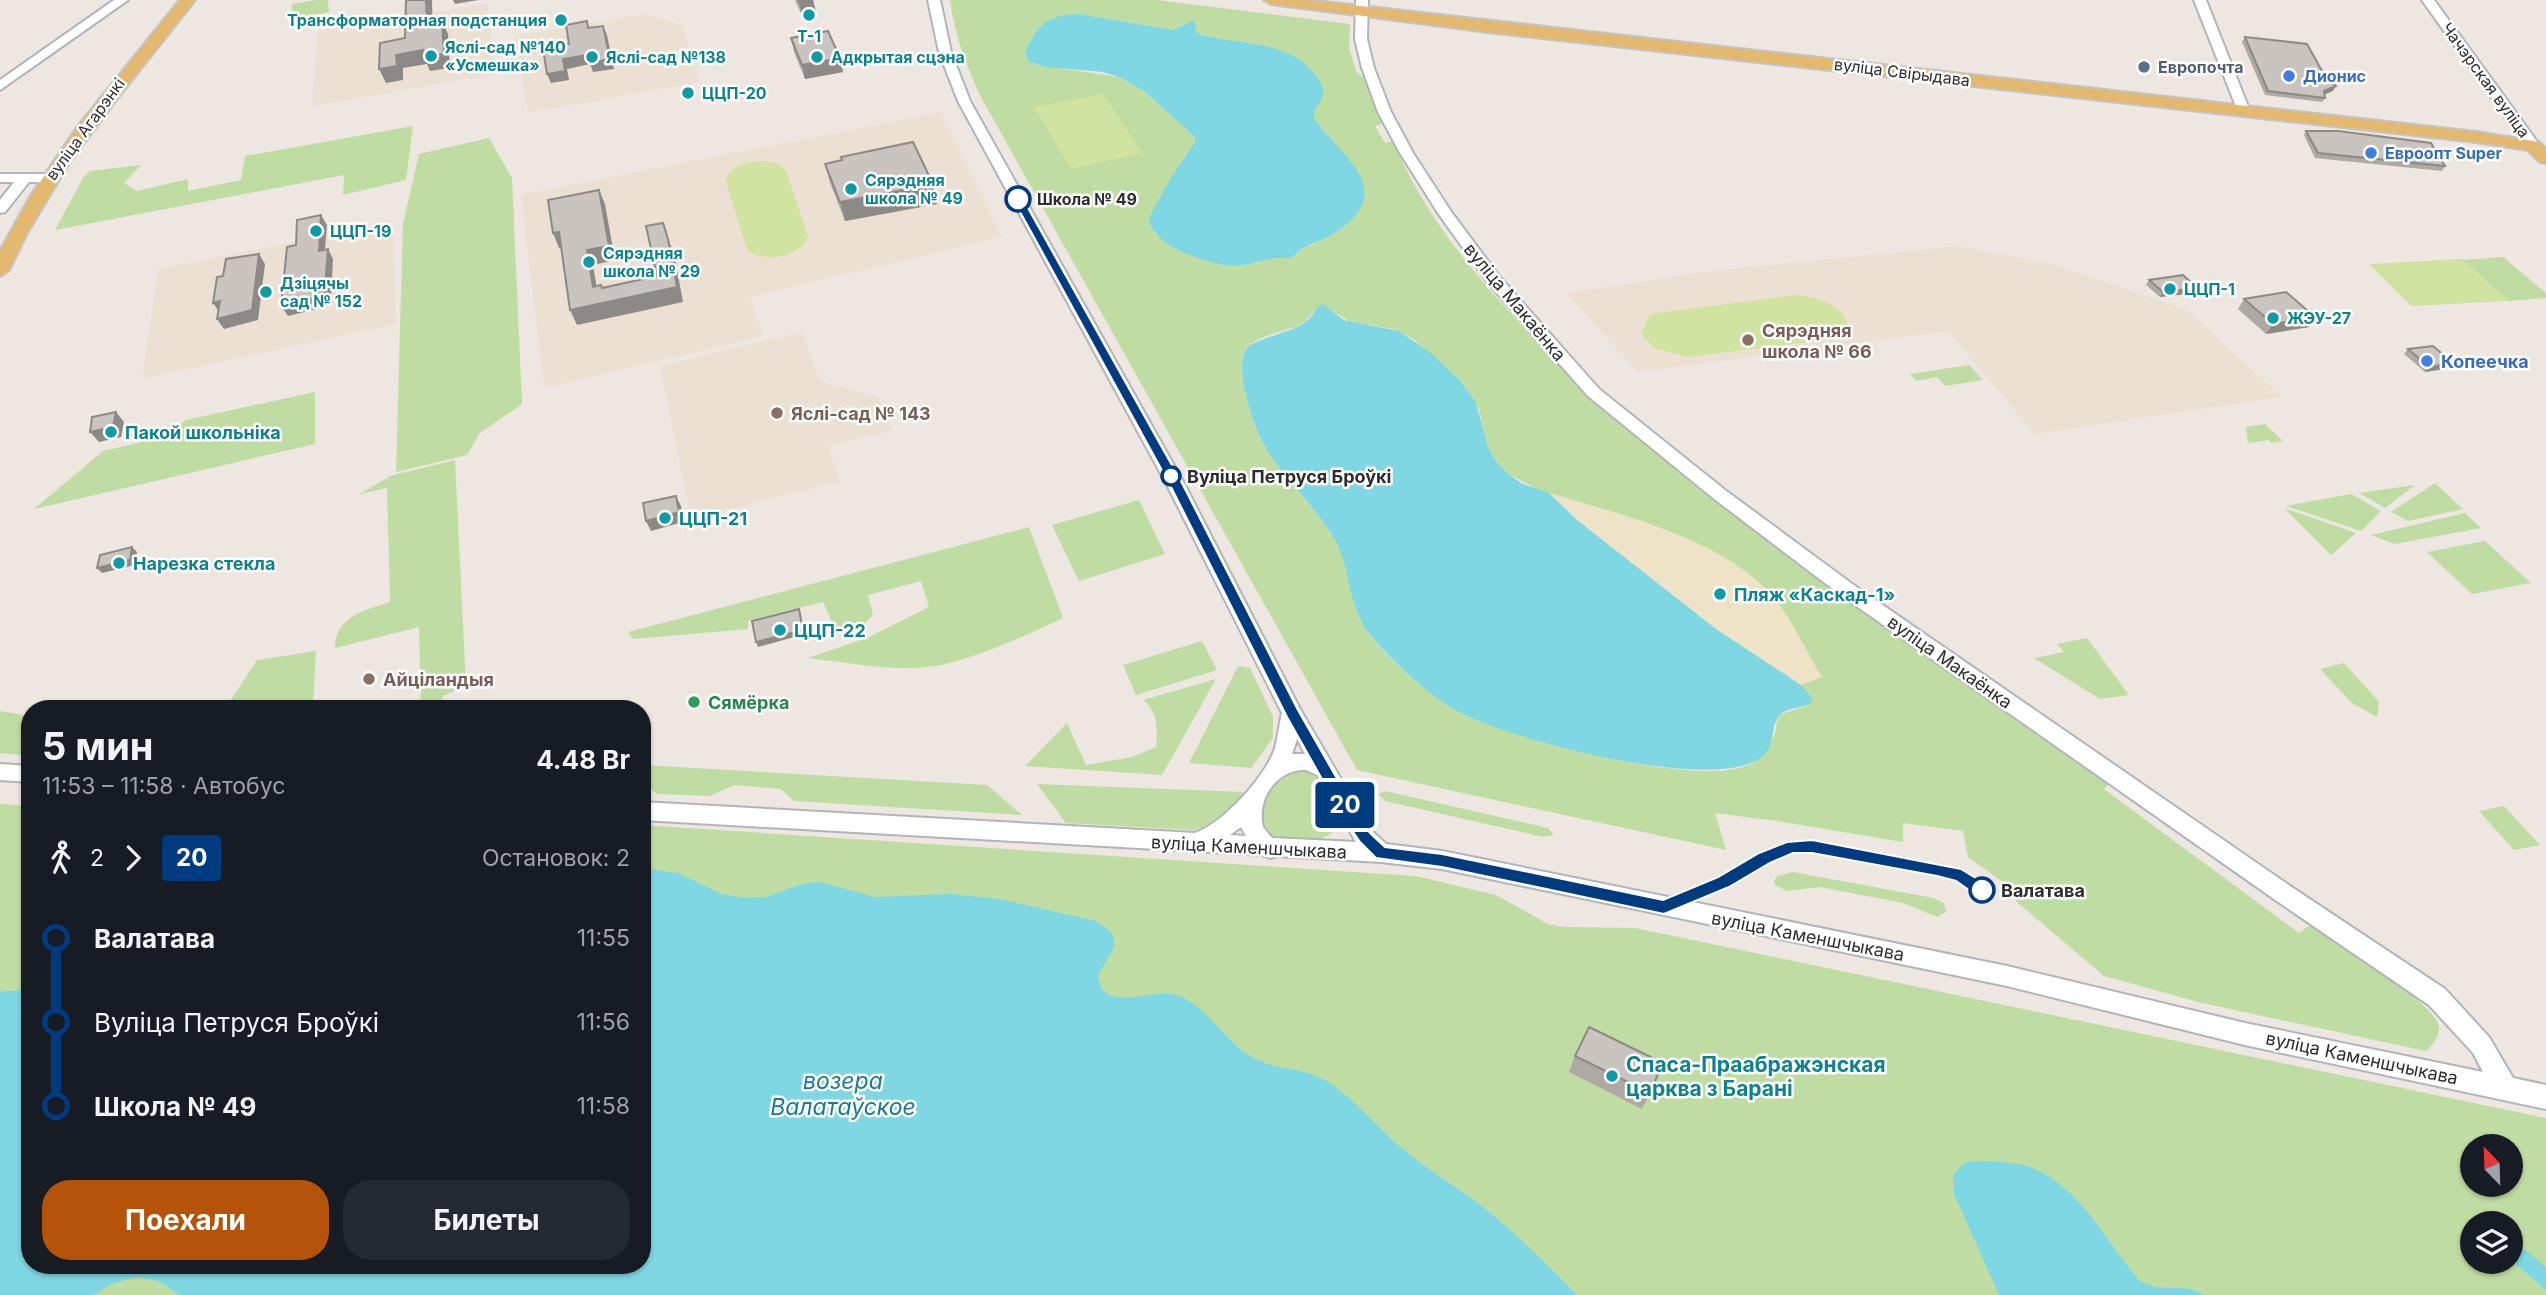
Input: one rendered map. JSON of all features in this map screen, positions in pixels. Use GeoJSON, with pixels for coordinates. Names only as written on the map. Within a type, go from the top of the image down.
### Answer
{"type":"FeatureCollection","features":[{"type":"Feature","properties":{"kind":"main road","name":"вуліца Агарэнкі"},"geometry":{"type":"LineString","coordinates":[[0,270],[12,242],[49,178],[132,66],[188,0]]}},
{"type":"Feature","properties":{"kind":"main road","name":"вуліца Свірыдава"},"geometry":{"type":"LineString","coordinates":[[1271,0],[1363,6],[2243,109],[2533,146]]}},
{"type":"Feature","properties":{"kind":"main road","name":"Чачэрская вуліца"},"geometry":{"type":"LineString","coordinates":[[2533,146],[2546,158]]}},
{"type":"Feature","properties":{"kind":"street"},"geometry":{"type":"LineString","coordinates":[[0,86],[122,0]]}},
{"type":"Feature","properties":{"kind":"street"},"geometry":{"type":"LineString","coordinates":[[934,0],[938,34],[948,67],[964,101],[1177,485],[1292,713],[1350,816],[1365,838],[1381,853]]}},
{"type":"Feature","properties":{"kind":"street"},"geometry":{"type":"LineString","coordinates":[[2200,0],[2243,109]]}},
{"type":"Feature","properties":{"kind":"street","name":"Чачэрская вуліца"},"geometry":{"type":"LineString","coordinates":[[2428,0],[2533,146]]}},
{"type":"Feature","properties":{"kind":"street","name":"вуліца Макаёнка"},"geometry":{"type":"LineString","coordinates":[[1363,6],[1360,23],[1362,43],[1372,78],[1388,120],[1431,196],[1474,256],[1587,387],[1726,501],[1826,576],[2437,997],[2481,1045],[2505,1087]]}},
{"type":"Feature","properties":{"kind":"street"},"geometry":{"type":"LineString","coordinates":[[0,178],[49,178]]}},
{"type":"Feature","properties":{"kind":"street"},"geometry":{"type":"LineString","coordinates":[[0,209],[24,178]]}},
{"type":"Feature","properties":{"kind":"street"},"geometry":{"type":"LineString","coordinates":[[1193,844],[1216,835],[1237,818],[1273,771],[1284,751],[1292,713]]}},
{"type":"Feature","properties":{"kind":"street"},"geometry":{"type":"LineString","coordinates":[[1273,771],[1286,763],[1303,761],[1316,763],[1326,770]]}},
{"type":"Feature","properties":{"kind":"street"},"geometry":{"type":"LineString","coordinates":[[0,772],[21,773]]}},
{"type":"Feature","properties":{"kind":"street"},"geometry":{"type":"LineString","coordinates":[[1252,798],[1248,819],[1251,829],[1270,849]]}},
{"type":"Feature","properties":{"kind":"street","name":"вуліца Каменшчыкава"},"geometry":{"type":"LineString","coordinates":[[651,812],[1270,849],[1381,853],[1442,860],[2007,976],[2245,1034],[2546,1097]]}},
{"type":"Feature","properties":{"kind":"street"},"geometry":{"type":"LineString","coordinates":[[1324,851],[1341,842],[1350,832],[1350,816]]}},
{"type":"Feature","properties":{"kind":"shaded area"},"geometry":{"type":"Polygon","coordinates":[[[488,3],[495,74],[312,106],[318,31],[488,3]]]}},
{"type":"Feature","properties":{"kind":"shaded area"},"geometry":{"type":"Polygon","coordinates":[[[645,14],[682,25],[699,82],[528,113],[514,36],[645,14]]]}},
{"type":"Feature","properties":{"kind":"shaded area"},"geometry":{"type":"Polygon","coordinates":[[[940,112],[1002,237],[750,297],[763,336],[544,388],[521,195],[940,112]]]}},
{"type":"Feature","properties":{"kind":"shaded area"},"geometry":{"type":"Polygon","coordinates":[[[344,232],[393,232],[396,324],[142,379],[158,269],[344,232]]]}},
{"type":"Feature","properties":{"kind":"shaded area","name":"Сярэдняя школа № 66"},"geometry":{"type":"Polygon","coordinates":[[[1957,246],[2052,264],[2187,310],[2282,397],[2035,434],[1951,335],[1941,332],[1638,372],[1566,293],[1712,271],[1957,246]]]}},
{"type":"Feature","properties":{"kind":"shaded area","name":"Яслі-сад № 143"},"geometry":{"type":"Polygon","coordinates":[[[802,332],[820,381],[877,396],[893,430],[828,446],[840,481],[691,519],[660,366],[802,332]]]}},
{"type":"Feature","properties":{"kind":"green space"},"geometry":{"type":"Polygon","coordinates":[[[328,0],[329,12],[293,20],[292,4],[328,0]]]}},
{"type":"Feature","properties":{"kind":"green space"},"geometry":{"type":"Polygon","coordinates":[[[950,0],[1157,0],[1350,24],[1349,47],[1356,71],[1368,82],[1382,124],[1375,126],[1385,143],[1393,141],[1423,201],[1462,256],[1506,308],[1592,393],[1694,483],[2111,781],[2104,789],[2299,933],[2313,923],[2385,973],[2423,1004],[2435,1018],[2439,1028],[2435,1041],[2426,1051],[2202,1003],[2104,976],[2018,903],[2007,885],[1968,857],[1963,831],[1903,823],[1903,842],[1715,813],[1726,850],[1357,770],[982,99],[962,51],[950,0]],[[1079,14],[1058,17],[1039,28],[1025,54],[1033,64],[1119,77],[1144,91],[1195,137],[1195,142],[1179,165],[1154,233],[1161,239],[1203,259],[1239,266],[1274,258],[1293,257],[1302,249],[1335,233],[1353,218],[1362,203],[1363,189],[1358,174],[1314,118],[1323,87],[1298,60],[1268,47],[1199,34],[1195,31],[1194,20],[1173,30],[1079,14]],[[1322,305],[1300,325],[1261,338],[1248,347],[1242,362],[1245,390],[1251,414],[1268,452],[1338,545],[1358,611],[1379,646],[1401,668],[1453,708],[1524,736],[1613,759],[1659,767],[1701,771],[1735,769],[1757,760],[1768,748],[1781,714],[1807,706],[1811,696],[1801,685],[1821,677],[1626,516],[1539,490],[1508,474],[1495,460],[1488,446],[1479,409],[1471,395],[1443,364],[1412,338],[1393,329],[1349,321],[1322,305]]]}},
{"type":"Feature","properties":{"kind":"green space"},"geometry":{"type":"Polygon","coordinates":[[[1103,94],[1142,153],[1071,169],[1034,107],[1103,94]]]}},
{"type":"Feature","properties":{"kind":"green space"},"geometry":{"type":"Polygon","coordinates":[[[413,126],[406,180],[343,195],[344,175],[55,230],[83,178],[90,171],[141,165],[124,183],[137,191],[188,179],[188,191],[241,180],[245,156],[413,126]]]}},
{"type":"Feature","properties":{"kind":"green space"},"geometry":{"type":"Polygon","coordinates":[[[489,138],[512,178],[522,404],[480,433],[467,455],[396,472],[403,224],[419,154],[489,138]]]}},
{"type":"Feature","properties":{"kind":"green space"},"geometry":{"type":"Polygon","coordinates":[[[766,161],[779,164],[786,170],[808,237],[797,250],[771,257],[747,250],[726,182],[735,167],[766,161]]]}},
{"type":"Feature","properties":{"kind":"green space"},"geometry":{"type":"Polygon","coordinates":[[[2503,257],[2546,293],[2546,298],[2509,301],[2462,260],[2503,257]]]}},
{"type":"Feature","properties":{"kind":"green space"},"geometry":{"type":"Polygon","coordinates":[[[2462,259],[2509,301],[2411,306],[2369,264],[2462,259]]]}},
{"type":"Feature","properties":{"kind":"green space"},"geometry":{"type":"Polygon","coordinates":[[[1796,295],[1823,301],[1839,310],[1848,324],[1849,334],[1824,340],[1688,357],[1654,348],[1641,334],[1650,314],[1796,295]]]}},
{"type":"Feature","properties":{"kind":"green space"},"geometry":{"type":"Polygon","coordinates":[[[1969,365],[1983,380],[1945,386],[1937,377],[1916,381],[1910,374],[1969,365]]]}},
{"type":"Feature","properties":{"kind":"green space"},"geometry":{"type":"Polygon","coordinates":[[[315,392],[315,444],[34,509],[103,451],[164,437],[186,420],[315,392]]]}},
{"type":"Feature","properties":{"kind":"green space"},"geometry":{"type":"Polygon","coordinates":[[[2265,424],[2283,441],[2248,443],[2246,427],[2265,424]]]}},
{"type":"Feature","properties":{"kind":"green space"},"geometry":{"type":"Polygon","coordinates":[[[455,460],[466,686],[443,696],[442,700],[421,700],[419,627],[335,648],[336,637],[346,621],[390,602],[387,488],[360,494],[390,476],[455,460]]]}},
{"type":"Feature","properties":{"kind":"green space"},"geometry":{"type":"Polygon","coordinates":[[[2435,483],[2463,509],[2408,521],[2391,512],[2435,483]]]}},
{"type":"Feature","properties":{"kind":"green space"},"geometry":{"type":"Polygon","coordinates":[[[2415,485],[2385,508],[2359,493],[2415,485]]]}},
{"type":"Feature","properties":{"kind":"green space"},"geometry":{"type":"Polygon","coordinates":[[[2351,494],[2381,511],[2361,531],[2286,506],[2351,494]]]}},
{"type":"Feature","properties":{"kind":"green space"},"geometry":{"type":"Polygon","coordinates":[[[1139,500],[1165,554],[1079,581],[1052,525],[1139,500]]]}},
{"type":"Feature","properties":{"kind":"green space"},"geometry":{"type":"Polygon","coordinates":[[[2284,508],[2356,533],[2331,555],[2284,508]]]}},
{"type":"Feature","properties":{"kind":"green space"},"geometry":{"type":"Polygon","coordinates":[[[2465,513],[2481,528],[2395,544],[2371,535],[2465,513]]]}},
{"type":"Feature","properties":{"kind":"green space"},"geometry":{"type":"Polygon","coordinates":[[[1029,527],[1063,618],[995,648],[941,665],[897,668],[808,658],[867,638],[929,607],[921,581],[868,595],[873,615],[864,624],[837,633],[823,602],[748,621],[748,629],[633,639],[628,632],[1029,527]]]}},
{"type":"Feature","properties":{"kind":"green space"},"geometry":{"type":"Polygon","coordinates":[[[2485,541],[2531,583],[2472,594],[2427,552],[2485,541]]]}},
{"type":"Feature","properties":{"kind":"green space"},"geometry":{"type":"Polygon","coordinates":[[[2087,638],[2129,695],[2100,699],[2034,658],[2064,652],[2057,644],[2087,638]]]}},
{"type":"Feature","properties":{"kind":"green space"},"geometry":{"type":"Polygon","coordinates":[[[1202,641],[1217,670],[1136,695],[1123,665],[1202,641]]]}},
{"type":"Feature","properties":{"kind":"green space"},"geometry":{"type":"Polygon","coordinates":[[[316,651],[313,700],[231,700],[257,660],[316,651]]]}},
{"type":"Feature","properties":{"kind":"green space"},"geometry":{"type":"Polygon","coordinates":[[[2344,663],[2379,702],[2377,717],[2352,703],[2320,669],[2344,663]]]}},
{"type":"Feature","properties":{"kind":"green space"},"geometry":{"type":"Polygon","coordinates":[[[1238,666],[1250,668],[1273,717],[1273,738],[1251,768],[1189,763],[1238,666]]]}},
{"type":"Feature","properties":{"kind":"green space"},"geometry":{"type":"Polygon","coordinates":[[[1216,679],[1162,775],[1025,766],[1067,723],[1086,765],[1132,757],[1156,747],[1157,727],[1154,715],[1143,700],[1216,679]]]}},
{"type":"Feature","properties":{"kind":"green space"},"geometry":{"type":"Polygon","coordinates":[[[0,711],[21,714],[21,755],[0,753],[0,711]]]}},
{"type":"Feature","properties":{"kind":"green space"},"geometry":{"type":"Polygon","coordinates":[[[651,766],[987,785],[1022,815],[794,801],[781,789],[734,785],[710,796],[657,794],[651,790],[651,766]]]}},
{"type":"Feature","properties":{"kind":"green space"},"geometry":{"type":"Polygon","coordinates":[[[1306,769],[1318,779],[1328,794],[1337,827],[1322,838],[1302,842],[1280,840],[1263,833],[1260,813],[1267,792],[1286,771],[1306,769]]]}},
{"type":"Feature","properties":{"kind":"green space"},"geometry":{"type":"Polygon","coordinates":[[[1037,784],[1244,792],[1224,818],[1193,830],[1066,823],[1037,784]]]}},
{"type":"Feature","properties":{"kind":"green space"},"geometry":{"type":"Polygon","coordinates":[[[1385,791],[1548,828],[1554,835],[1544,837],[1385,801],[1378,794],[1385,791]]]}},
{"type":"Feature","properties":{"kind":"green space"},"geometry":{"type":"Polygon","coordinates":[[[0,804],[21,805],[21,1274],[651,1274],[651,826],[1416,876],[1496,895],[1548,924],[1564,927],[1635,928],[2546,1118],[2546,1295],[0,1295],[0,804]]]}},
{"type":"Feature","properties":{"kind":"green space"},"geometry":{"type":"Polygon","coordinates":[[[2504,806],[2540,845],[2514,850],[2479,811],[2504,806]]]}},
{"type":"Feature","properties":{"kind":"green space"},"geometry":{"type":"Polygon","coordinates":[[[1793,872],[1934,898],[1944,903],[1946,912],[1937,917],[1903,903],[1820,887],[1787,891],[1775,885],[1777,876],[1793,872]]]}},
{"type":"Feature","properties":{"kind":"sand","name":"Пляж «Каскад-1»"},"geometry":{"type":"Polygon","coordinates":[[[1549,493],[1673,533],[1704,546],[1733,563],[1758,581],[1778,603],[1822,677],[1801,685],[1716,629],[1577,520],[1549,493]]]}},
{"type":"Feature","properties":{"kind":"water"},"geometry":{"type":"Polygon","coordinates":[[[1079,14],[1173,30],[1194,20],[1199,34],[1259,44],[1300,60],[1311,70],[1323,88],[1323,96],[1315,110],[1314,118],[1359,174],[1364,188],[1363,202],[1354,217],[1335,233],[1307,246],[1293,257],[1234,266],[1197,258],[1159,237],[1149,218],[1170,179],[1195,142],[1195,137],[1144,91],[1119,77],[1103,72],[1046,67],[1029,62],[1025,53],[1044,23],[1059,16],[1079,14]]]}},
{"type":"Feature","properties":{"kind":"water"},"geometry":{"type":"Polygon","coordinates":[[[1323,304],[1344,320],[1399,331],[1431,353],[1461,382],[1476,402],[1488,446],[1495,460],[1508,474],[1523,484],[1549,493],[1577,520],[1716,629],[1801,685],[1811,696],[1812,702],[1779,716],[1766,753],[1751,763],[1725,769],[1690,769],[1606,758],[1563,748],[1463,714],[1426,689],[1391,657],[1371,636],[1357,612],[1343,558],[1331,533],[1278,466],[1258,433],[1244,386],[1242,360],[1249,346],[1302,324],[1323,304]]]}},
{"type":"Feature","properties":{"kind":"water","name":"возера Валатаўское"},"geometry":{"type":"Polygon","coordinates":[[[651,869],[678,873],[722,894],[744,898],[766,897],[805,883],[821,882],[875,897],[950,894],[1000,899],[1096,921],[1107,928],[1114,942],[1098,978],[1103,991],[1123,998],[1174,994],[1184,998],[1252,1057],[1269,1064],[1305,1072],[1334,1086],[1409,1154],[1500,1221],[1577,1295],[180,1295],[158,1281],[137,1277],[114,1283],[93,1295],[0,1295],[0,992],[21,990],[21,1274],[651,1274],[651,869]]]}},
{"type":"Feature","properties":{"kind":"water"},"geometry":{"type":"Polygon","coordinates":[[[1973,1161],[2018,1164],[2049,1177],[2079,1202],[2139,1280],[2156,1287],[2189,1289],[2205,1295],[1999,1295],[1954,1194],[1953,1174],[1965,1163],[1973,1161]]]}},
{"type":"Feature","properties":{"kind":"water"},"geometry":{"type":"Polygon","coordinates":[[[2523,1248],[2546,1267],[2546,1290],[2523,1270],[2523,1248]]]}},
{"type":"Feature","properties":{"kind":"building"},"geometry":{"type":"Polygon","coordinates":[[[406,0],[426,0],[427,23],[442,21],[444,54],[424,57],[423,50],[396,55],[397,66],[379,69],[380,43],[405,38],[406,0]]]}},
{"type":"Feature","properties":{"kind":"building"},"geometry":{"type":"Polygon","coordinates":[[[587,21],[588,28],[603,26],[610,59],[590,63],[588,55],[563,59],[565,71],[547,74],[543,48],[569,44],[566,25],[587,21]]]}},
{"type":"Feature","properties":{"kind":"building"},"geometry":{"type":"Polygon","coordinates":[[[828,31],[840,58],[802,65],[791,38],[828,31]]]}},
{"type":"Feature","properties":{"kind":"building","name":"Дионис"},"geometry":{"type":"Polygon","coordinates":[[[2245,37],[2307,44],[2327,80],[2336,86],[2324,91],[2325,98],[2268,91],[2245,37]]]}},
{"type":"Feature","properties":{"kind":"building","name":"Евроопт Super"},"geometry":{"type":"Polygon","coordinates":[[[2306,131],[2338,131],[2431,143],[2445,166],[2318,153],[2306,131]]]}},
{"type":"Feature","properties":{"kind":"building"},"geometry":{"type":"Polygon","coordinates":[[[913,142],[933,184],[840,202],[825,164],[842,160],[841,157],[913,142]]]}},
{"type":"Feature","properties":{"kind":"building"},"geometry":{"type":"Polygon","coordinates":[[[599,190],[609,246],[587,250],[593,287],[601,285],[602,288],[657,276],[646,226],[663,223],[677,287],[570,310],[559,232],[553,233],[548,200],[599,190]]]}},
{"type":"Feature","properties":{"kind":"building"},"geometry":{"type":"Polygon","coordinates":[[[321,215],[319,251],[328,249],[325,287],[316,288],[315,298],[281,306],[287,247],[296,245],[297,220],[321,215]]]}},
{"type":"Feature","properties":{"kind":"building"},"geometry":{"type":"Polygon","coordinates":[[[259,254],[252,310],[217,319],[220,301],[213,303],[217,277],[223,276],[226,259],[259,254]]]}},
{"type":"Feature","properties":{"kind":"building"},"geometry":{"type":"Polygon","coordinates":[[[2183,275],[2197,288],[2163,292],[2149,280],[2183,275]]]}},
{"type":"Feature","properties":{"kind":"building"},"geometry":{"type":"Polygon","coordinates":[[[2286,292],[2315,317],[2273,324],[2244,299],[2286,292]]]}},
{"type":"Feature","properties":{"kind":"building"},"geometry":{"type":"Polygon","coordinates":[[[2433,346],[2453,363],[2429,367],[2408,349],[2433,346]]]}},
{"type":"Feature","properties":{"kind":"building"},"geometry":{"type":"Polygon","coordinates":[[[116,412],[113,427],[90,432],[92,417],[116,412]]]}},
{"type":"Feature","properties":{"kind":"building"},"geometry":{"type":"Polygon","coordinates":[[[676,496],[679,512],[646,521],[643,503],[676,496]]]}},
{"type":"Feature","properties":{"kind":"building"},"geometry":{"type":"Polygon","coordinates":[[[132,547],[130,560],[97,568],[100,555],[132,547]]]}},
{"type":"Feature","properties":{"kind":"building","name":"ЦЦП-22"},"geometry":{"type":"Polygon","coordinates":[[[799,609],[803,630],[756,642],[752,621],[799,609]]]}},
{"type":"Feature","properties":{"kind":"building"},"geometry":{"type":"Polygon","coordinates":[[[1589,1027],[1663,1063],[1650,1093],[1575,1056],[1589,1027]]]}},
{"type":"Feature","properties":{"kind":"bus line","name":"20"},"geometry":{"type":"LineString","coordinates":[[1018,199],[1177,485],[1292,713],[1350,816],[1365,838],[1381,853],[1442,860],[1664,907],[1723,882],[1764,858],[1793,846],[1812,846],[1937,869],[1961,875],[1982,890]]}},
{"type":"Feature","properties":{"kind":"place","name":"Т-1"},"geometry":{"type":"Point","coordinates":[809,15]}},
{"type":"Feature","properties":{"kind":"place","name":"Трансформаторная подстанция"},"geometry":{"type":"Point","coordinates":[561,20]}},
{"type":"Feature","properties":{"kind":"place","name":"Яслі-сад №140 «Усмешка»"},"geometry":{"type":"Point","coordinates":[431,56]}},
{"type":"Feature","properties":{"kind":"place","name":"Яслі-сад №138"},"geometry":{"type":"Point","coordinates":[592,57]}},
{"type":"Feature","properties":{"kind":"place","name":"Адкрытая сцэна"},"geometry":{"type":"Point","coordinates":[817,57]}},
{"type":"Feature","properties":{"kind":"place","name":"Европочта"},"geometry":{"type":"Point","coordinates":[2144,67]}},
{"type":"Feature","properties":{"kind":"place","name":"Дионис"},"geometry":{"type":"Point","coordinates":[2289,76]}},
{"type":"Feature","properties":{"kind":"place","name":"ЦЦП-20"},"geometry":{"type":"Point","coordinates":[688,93]}},
{"type":"Feature","properties":{"kind":"place","name":"Евроопт Super"},"geometry":{"type":"Point","coordinates":[2371,153]}},
{"type":"Feature","properties":{"kind":"place","name":"Сярэдняя школа № 49"},"geometry":{"type":"Point","coordinates":[851,189]}},
{"type":"Feature","properties":{"kind":"place","name":"Школа № 49"},"geometry":{"type":"Point","coordinates":[1018,199]}},
{"type":"Feature","properties":{"kind":"place","name":"ЦЦП-19"},"geometry":{"type":"Point","coordinates":[316,231]}},
{"type":"Feature","properties":{"kind":"place","name":"Сярэдняя школа № 29"},"geometry":{"type":"Point","coordinates":[589,262]}},
{"type":"Feature","properties":{"kind":"place","name":"ЦЦП-1"},"geometry":{"type":"Point","coordinates":[2170,289]}},
{"type":"Feature","properties":{"kind":"place","name":"Дзіцячы сад № 152"},"geometry":{"type":"Point","coordinates":[266,292]}},
{"type":"Feature","properties":{"kind":"place","name":"ЖЭУ-27"},"geometry":{"type":"Point","coordinates":[2273,318]}},
{"type":"Feature","properties":{"kind":"place","name":"Сярэдняя школа № 66"},"geometry":{"type":"Point","coordinates":[1748,340]}},
{"type":"Feature","properties":{"kind":"place","name":"Копеечка"},"geometry":{"type":"Point","coordinates":[2427,361]}},
{"type":"Feature","properties":{"kind":"place","name":"Яслі-сад № 143"},"geometry":{"type":"Point","coordinates":[777,413]}},
{"type":"Feature","properties":{"kind":"place","name":"Пакой школьніка"},"geometry":{"type":"Point","coordinates":[111,432]}},
{"type":"Feature","properties":{"kind":"place","name":"Вуліца Петруся Броўкі"},"geometry":{"type":"Point","coordinates":[1171,476]}},
{"type":"Feature","properties":{"kind":"place","name":"ЦЦП-21"},"geometry":{"type":"Point","coordinates":[665,518]}},
{"type":"Feature","properties":{"kind":"place","name":"Нарезка стекла"},"geometry":{"type":"Point","coordinates":[119,563]}},
{"type":"Feature","properties":{"kind":"place","name":"Пляж «Каскад-1»"},"geometry":{"type":"Point","coordinates":[1720,594]}},
{"type":"Feature","properties":{"kind":"place","name":"ЦЦП-22"},"geometry":{"type":"Point","coordinates":[780,630]}},
{"type":"Feature","properties":{"kind":"place","name":"Айціландыя"},"geometry":{"type":"Point","coordinates":[369,679]}},
{"type":"Feature","properties":{"kind":"place","name":"Сямёрка"},"geometry":{"type":"Point","coordinates":[694,702]}},
{"type":"Feature","properties":{"kind":"place","name":"Валатава"},"geometry":{"type":"Point","coordinates":[1982,890]}},
{"type":"Feature","properties":{"kind":"place","name":"Спаса-Праабражэнская царква з Барані"},"geometry":{"type":"Point","coordinates":[1612,1076]}}]}
